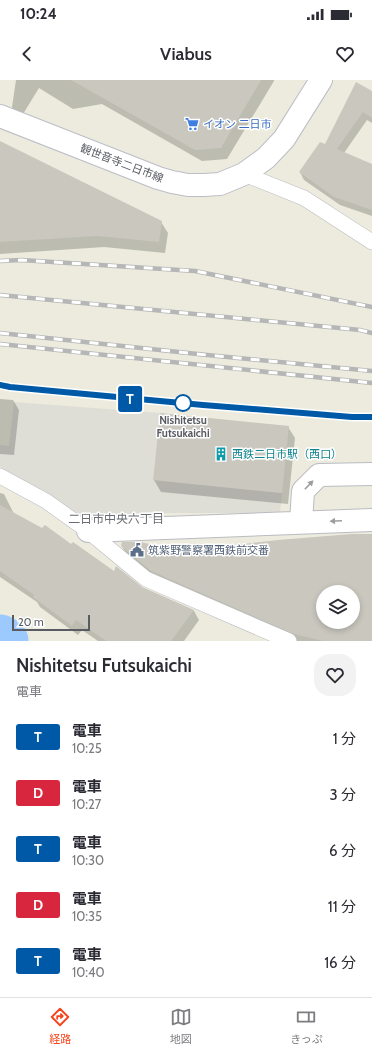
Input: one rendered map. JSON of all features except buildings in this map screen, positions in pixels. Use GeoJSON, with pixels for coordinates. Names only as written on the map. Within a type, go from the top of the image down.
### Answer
{"type":"FeatureCollection","features":[{"type":"Feature","properties":{"kind":"street","name":"観世音寺二日市線"},"geometry":{"type":"LineString","coordinates":[[0,116],[158,178],[188,184],[220,184],[244,174],[266,158],[284,139],[320,80]]}},
{"type":"Feature","properties":{"kind":"street"},"geometry":{"type":"LineString","coordinates":[[301,522],[303,491],[319,475],[372,474]]}},
{"type":"Feature","properties":{"kind":"street"},"geometry":{"type":"LineString","coordinates":[[88,531],[372,520]]}},
{"type":"Feature","properties":{"kind":"lane"},"geometry":{"type":"LineString","coordinates":[[244,174],[304,198],[372,242]]}},
{"type":"Feature","properties":{"kind":"lane"},"geometry":{"type":"LineString","coordinates":[[0,476],[46,501],[88,531],[146,579],[290,641]]}},
{"type":"Feature","properties":{"kind":"shaded area"},"geometry":{"type":"Polygon","coordinates":[[[14,402],[160,413],[153,480],[282,493],[280,513],[132,513],[103,524],[83,518],[0,467],[0,445],[9,446],[14,402]]]}},
{"type":"Feature","properties":{"kind":"waterway"},"geometry":{"type":"LineString","coordinates":[[0,638],[5,641]]}},
{"type":"Feature","properties":{"kind":"railway"},"geometry":{"type":"LineString","coordinates":[[0,261],[21,260],[195,271],[372,307]]}},
{"type":"Feature","properties":{"kind":"railway"},"geometry":{"type":"LineString","coordinates":[[0,295],[360,330],[372,333]]}},
{"type":"Feature","properties":{"kind":"railway"},"geometry":{"type":"LineString","coordinates":[[0,333],[372,371]]}},
{"type":"Feature","properties":{"kind":"railway"},"geometry":{"type":"LineString","coordinates":[[0,344],[372,383]]}},
{"type":"Feature","properties":{"kind":"railway"},"geometry":{"type":"LineString","coordinates":[[0,386],[203,405],[352,417],[372,417]]}},
{"type":"Feature","properties":{"kind":"train","name":"T"},"geometry":{"type":"LineString","coordinates":[[0,385],[215,406],[352,417],[372,417]]}},
{"type":"Feature","properties":{"kind":"place","name":"イオン 二日市"},"geometry":{"type":"Point","coordinates":[192,124]}},
{"type":"Feature","properties":{"kind":"place","name":"Nishitetsu Futsukaichi"},"geometry":{"type":"Point","coordinates":[183,403]}},
{"type":"Feature","properties":{"kind":"place","name":"西鉄二日市駅（西口）"},"geometry":{"type":"Point","coordinates":[221,454]}},
{"type":"Feature","properties":{"kind":"place","name":"筑紫野警察署西鉄前交番"},"geometry":{"type":"Point","coordinates":[137,550]}},
{"type":"Feature","properties":{"kind":"district","name":"二日市中央六丁目"},"geometry":{"type":"Point","coordinates":[116,519]}}]}
